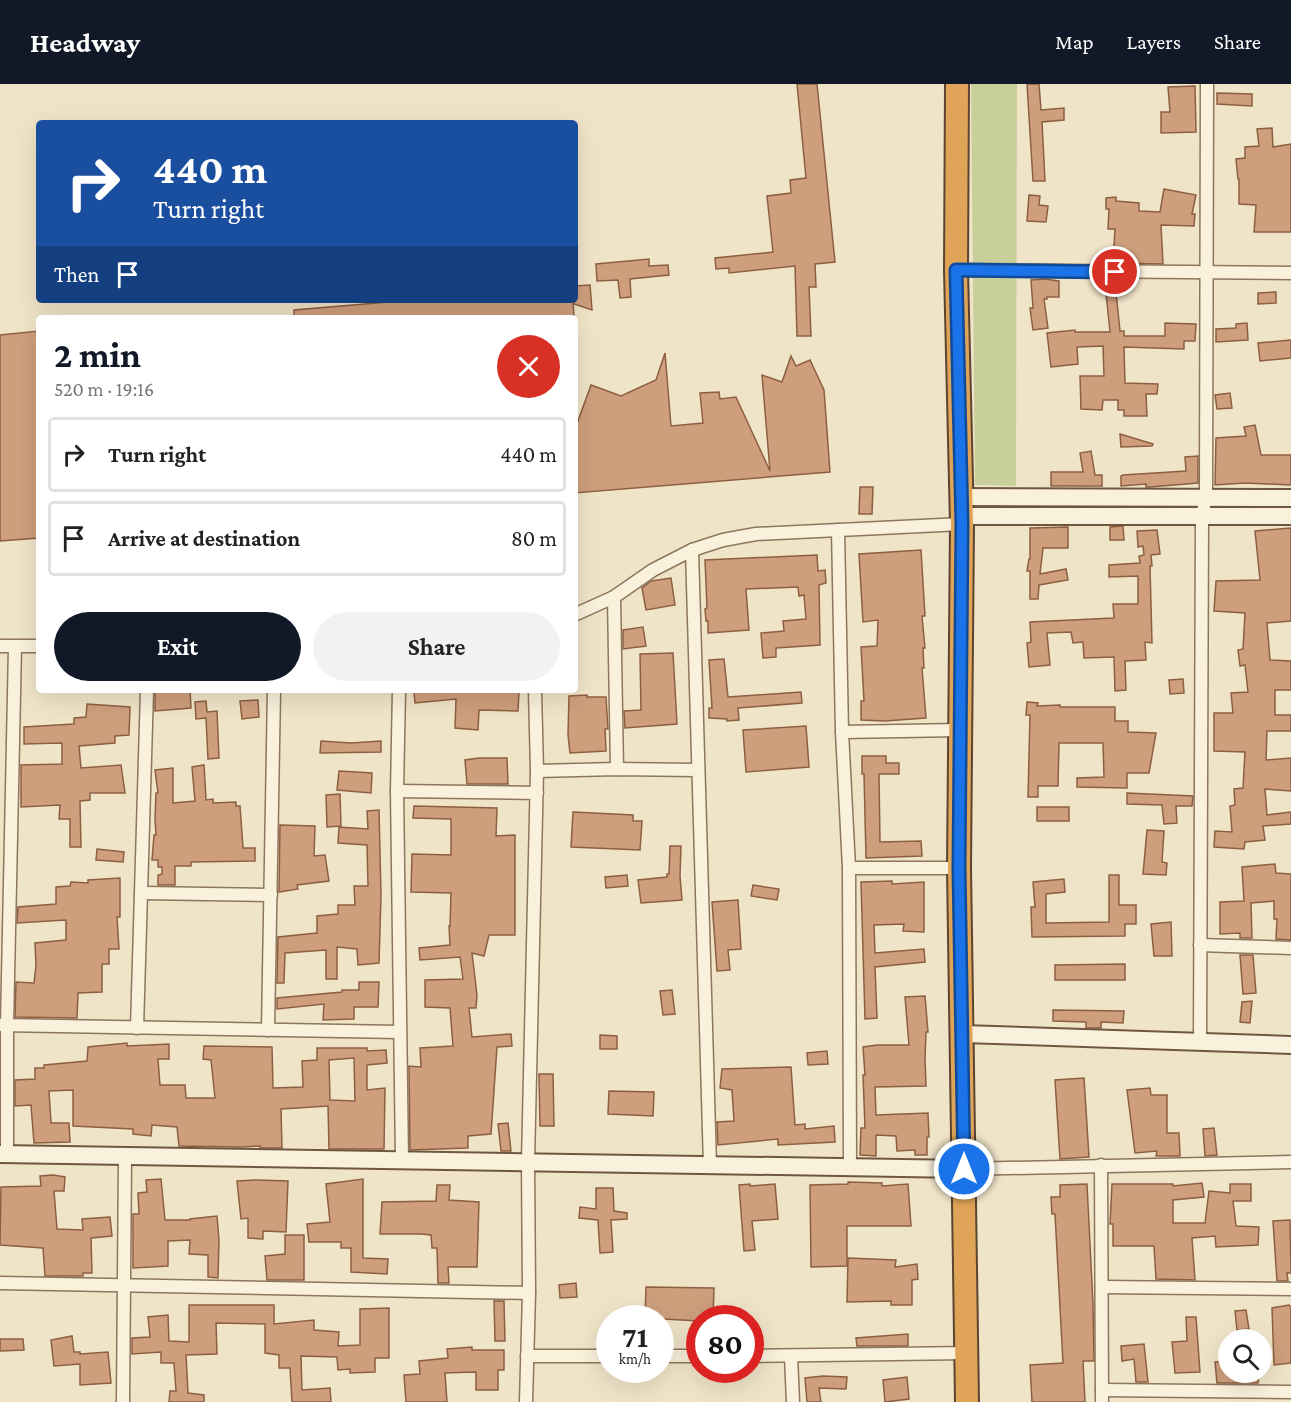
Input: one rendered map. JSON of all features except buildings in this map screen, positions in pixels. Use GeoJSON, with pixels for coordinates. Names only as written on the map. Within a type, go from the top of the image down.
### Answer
{"type":"FeatureCollection","features":[{"type":"Feature","properties":{"kind":"highway"},"geometry":{"type":"LineString","coordinates":[[957,84],[956,270],[961,512],[959,868],[967,1402]]}},
{"type":"Feature","properties":{"kind":"street"},"geometry":{"type":"LineString","coordinates":[[1200,1042],[1202,516],[1206,497],[1207,84]]}},
{"type":"Feature","properties":{"kind":"street"},"geometry":{"type":"LineString","coordinates":[[956,270],[1291,273]]}},
{"type":"Feature","properties":{"kind":"street"},"geometry":{"type":"LineString","coordinates":[[578,613],[614,597],[653,570],[692,550],[723,540],[756,534],[838,530],[961,512],[1206,497],[1291,498]]}},
{"type":"Feature","properties":{"kind":"street"},"geometry":{"type":"LineString","coordinates":[[961,512],[1291,516]]}},
{"type":"Feature","properties":{"kind":"street"},"geometry":{"type":"LineString","coordinates":[[838,530],[842,732],[849,868],[850,1167]]}},
{"type":"Feature","properties":{"kind":"street"},"geometry":{"type":"LineString","coordinates":[[692,550],[710,1165]]}},
{"type":"Feature","properties":{"kind":"street"},"geometry":{"type":"LineString","coordinates":[[614,597],[617,769]]}},
{"type":"Feature","properties":{"kind":"street"},"geometry":{"type":"LineString","coordinates":[[0,646],[36,646]]}},
{"type":"Feature","properties":{"kind":"street"},"geometry":{"type":"LineString","coordinates":[[15,646],[3,1025],[4,1154],[964,1169],[1291,1162]]}},
{"type":"Feature","properties":{"kind":"street"},"geometry":{"type":"LineString","coordinates":[[137,1028],[147,693]]}},
{"type":"Feature","properties":{"kind":"street"},"geometry":{"type":"LineString","coordinates":[[268,1030],[274,693]]}},
{"type":"Feature","properties":{"kind":"street"},"geometry":{"type":"LineString","coordinates":[[399,693],[397,791],[402,1160]]}},
{"type":"Feature","properties":{"kind":"street"},"geometry":{"type":"LineString","coordinates":[[526,1402],[529,1293],[528,1162],[537,793],[535,693]]}},
{"type":"Feature","properties":{"kind":"street"},"geometry":{"type":"LineString","coordinates":[[842,732],[959,730]]}},
{"type":"Feature","properties":{"kind":"street"},"geometry":{"type":"LineString","coordinates":[[537,771],[698,770]]}},
{"type":"Feature","properties":{"kind":"street"},"geometry":{"type":"LineString","coordinates":[[397,791],[537,793]]}},
{"type":"Feature","properties":{"kind":"street"},"geometry":{"type":"LineString","coordinates":[[849,868],[959,868]]}},
{"type":"Feature","properties":{"kind":"street"},"geometry":{"type":"LineString","coordinates":[[142,893],[271,896]]}},
{"type":"Feature","properties":{"kind":"street"},"geometry":{"type":"LineString","coordinates":[[1200,945],[1291,948]]}},
{"type":"Feature","properties":{"kind":"street"},"geometry":{"type":"LineString","coordinates":[[3,1025],[399,1032]]}},
{"type":"Feature","properties":{"kind":"street"},"geometry":{"type":"LineString","coordinates":[[963,1034],[1291,1045]]}},
{"type":"Feature","properties":{"kind":"street"},"geometry":{"type":"LineString","coordinates":[[123,1402],[125,1156]]}},
{"type":"Feature","properties":{"kind":"street"},"geometry":{"type":"LineString","coordinates":[[1101,1165],[1102,1396],[1291,1392]]}},
{"type":"Feature","properties":{"kind":"street"},"geometry":{"type":"LineString","coordinates":[[0,1283],[529,1293]]}},
{"type":"Feature","properties":{"kind":"street"},"geometry":{"type":"LineString","coordinates":[[1102,1287],[1291,1289]]}},
{"type":"Feature","properties":{"kind":"street"},"geometry":{"type":"LineString","coordinates":[[764,1356],[967,1353]]}},
{"type":"Feature","properties":{"kind":"street"},"geometry":{"type":"LineString","coordinates":[[527,1356],[596,1356]]}},
{"type":"Feature","properties":{"kind":"street"},"geometry":{"type":"LineString","coordinates":[[791,1356],[793,1402]]}},
{"type":"Feature","properties":{"kind":"green space"},"geometry":{"type":"Polygon","coordinates":[[[971,84],[1017,84],[1016,486],[975,485],[971,84]]]}},
{"type":"Feature","properties":{"kind":"route"},"geometry":{"type":"LineString","coordinates":[[964,1169],[959,868],[962,524],[956,270],[1115,272]]}}]}
